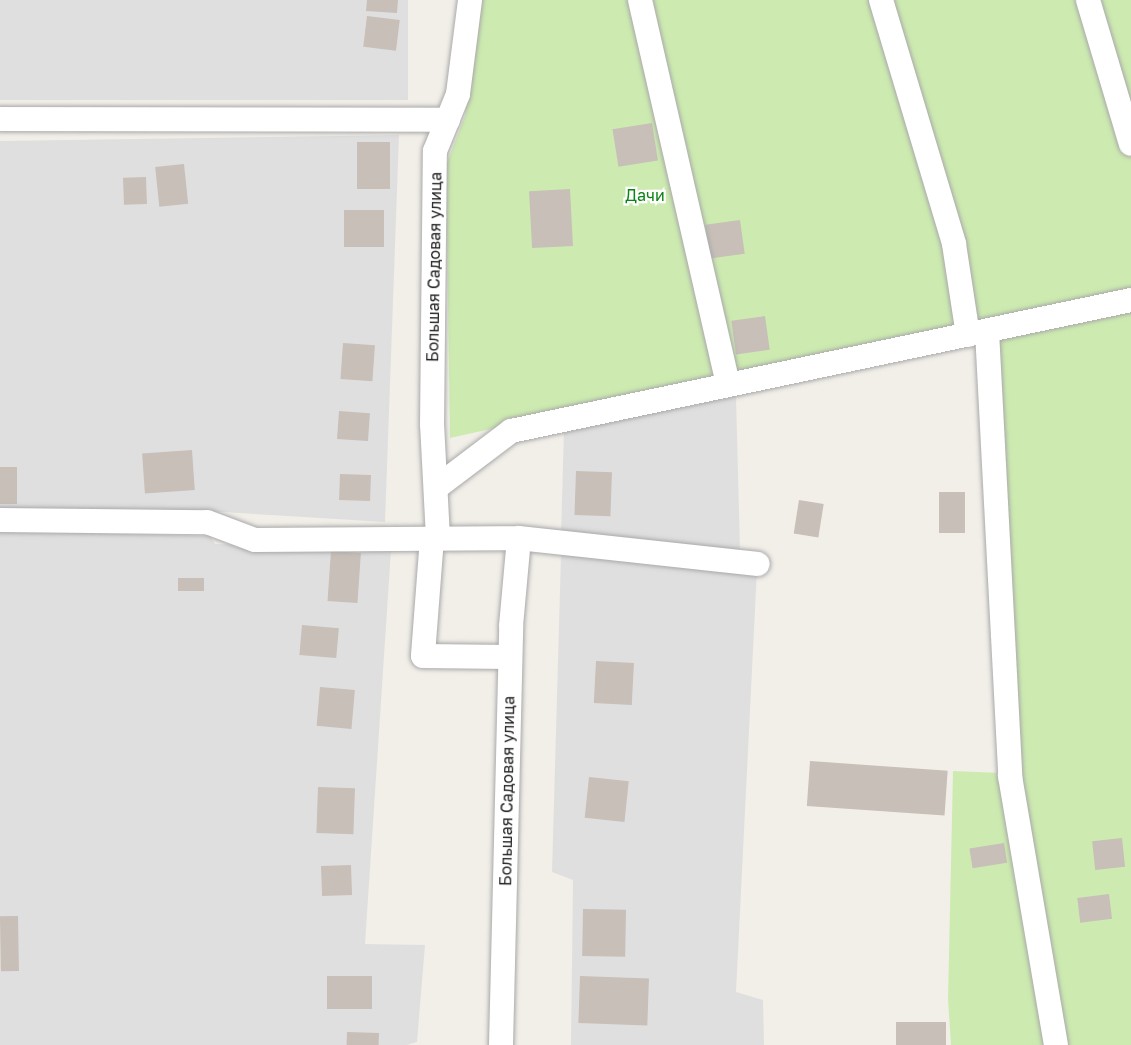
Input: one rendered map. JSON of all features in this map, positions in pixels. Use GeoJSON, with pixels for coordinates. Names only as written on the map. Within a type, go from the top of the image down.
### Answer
{"type":"FeatureCollection","features":[{"type":"Feature","properties":{"kind":"street","name":"Большая Садовая улица"},"geometry":{"type":"LineString","coordinates":[[470,0],[458,94],[435,151],[432,425],[437,487],[435,538],[423,656],[510,657]]}},
{"type":"Feature","properties":{"kind":"street"},"geometry":{"type":"LineString","coordinates":[[640,0],[728,384]]}},
{"type":"Feature","properties":{"kind":"street"},"geometry":{"type":"LineString","coordinates":[[881,0],[954,244],[978,333],[1010,776],[1056,1045]]}},
{"type":"Feature","properties":{"kind":"street"},"geometry":{"type":"LineString","coordinates":[[1088,0],[1131,144]]}},
{"type":"Feature","properties":{"kind":"street"},"geometry":{"type":"LineString","coordinates":[[0,119],[448,120]]}},
{"type":"Feature","properties":{"kind":"street"},"geometry":{"type":"LineString","coordinates":[[437,487],[511,431],[1131,300]]}},
{"type":"Feature","properties":{"kind":"street"},"geometry":{"type":"LineString","coordinates":[[0,520],[207,522],[255,540],[519,538],[758,564]]}},
{"type":"Feature","properties":{"kind":"street","name":"Большая Садовая улица"},"geometry":{"type":"LineString","coordinates":[[501,1045],[510,657],[519,538]]}},
{"type":"Feature","properties":{"kind":"shaded area"},"geometry":{"type":"Polygon","coordinates":[[[0,0],[408,0],[408,100],[0,100],[0,0]]]}},
{"type":"Feature","properties":{"kind":"shaded area"},"geometry":{"type":"Polygon","coordinates":[[[399,135],[385,522],[223,512],[0,509],[0,141],[399,135]]]}},
{"type":"Feature","properties":{"kind":"shaded area"},"geometry":{"type":"Polygon","coordinates":[[[736,396],[740,551],[561,535],[564,431],[736,396]]]}},
{"type":"Feature","properties":{"kind":"shaded area"},"geometry":{"type":"Polygon","coordinates":[[[0,531],[210,536],[215,544],[391,550],[365,944],[425,945],[417,1042],[407,1045],[0,1045],[0,531]]]}},
{"type":"Feature","properties":{"kind":"shaded area"},"geometry":{"type":"Polygon","coordinates":[[[561,555],[757,569],[736,992],[763,1000],[764,1045],[571,1045],[573,880],[552,872],[561,555]]]}},
{"type":"Feature","properties":{"kind":"green space","name":"Дачи"},"geometry":{"type":"Polygon","coordinates":[[[480,0],[1131,0],[1131,1045],[951,1045],[948,999],[953,771],[1001,773],[993,319],[450,438],[446,165],[465,116],[480,0]]]}},
{"type":"Feature","properties":{"kind":"building"},"geometry":{"type":"Polygon","coordinates":[[[367,0],[398,0],[397,13],[366,11],[367,0]]]}},
{"type":"Feature","properties":{"kind":"building"},"geometry":{"type":"Polygon","coordinates":[[[367,16],[400,20],[396,51],[363,47],[367,16]]]}},
{"type":"Feature","properties":{"kind":"building"},"geometry":{"type":"Polygon","coordinates":[[[652,123],[658,161],[618,167],[612,129],[652,123]]]}},
{"type":"Feature","properties":{"kind":"building"},"geometry":{"type":"Polygon","coordinates":[[[357,142],[390,142],[390,189],[357,189],[357,142]]]}},
{"type":"Feature","properties":{"kind":"building"},"geometry":{"type":"Polygon","coordinates":[[[184,164],[188,204],[159,207],[155,167],[184,164]]]}},
{"type":"Feature","properties":{"kind":"building"},"geometry":{"type":"Polygon","coordinates":[[[146,177],[147,204],[124,205],[123,178],[146,177]]]}},
{"type":"Feature","properties":{"kind":"building"},"geometry":{"type":"Polygon","coordinates":[[[570,189],[573,246],[532,248],[529,191],[570,189]]]}},
{"type":"Feature","properties":{"kind":"building"},"geometry":{"type":"Polygon","coordinates":[[[344,210],[384,210],[384,247],[344,247],[344,210]]]}},
{"type":"Feature","properties":{"kind":"building"},"geometry":{"type":"Polygon","coordinates":[[[740,220],[745,254],[710,259],[705,225],[740,220]]]}},
{"type":"Feature","properties":{"kind":"building"},"geometry":{"type":"Polygon","coordinates":[[[765,316],[770,350],[736,354],[731,321],[765,316]]]}},
{"type":"Feature","properties":{"kind":"building"},"geometry":{"type":"Polygon","coordinates":[[[343,343],[375,345],[372,381],[340,379],[343,343]]]}},
{"type":"Feature","properties":{"kind":"building"},"geometry":{"type":"Polygon","coordinates":[[[339,411],[370,413],[368,441],[337,439],[339,411]]]}},
{"type":"Feature","properties":{"kind":"building"},"geometry":{"type":"Polygon","coordinates":[[[192,450],[195,490],[145,493],[142,453],[192,450]]]}},
{"type":"Feature","properties":{"kind":"building"},"geometry":{"type":"Polygon","coordinates":[[[0,467],[17,467],[17,504],[0,504],[0,467]]]}},
{"type":"Feature","properties":{"kind":"building"},"geometry":{"type":"Polygon","coordinates":[[[576,471],[612,472],[610,516],[574,515],[576,471]]]}},
{"type":"Feature","properties":{"kind":"building"},"geometry":{"type":"Polygon","coordinates":[[[340,474],[371,475],[370,501],[339,500],[340,474]]]}},
{"type":"Feature","properties":{"kind":"building"},"geometry":{"type":"Polygon","coordinates":[[[939,492],[965,492],[965,533],[939,533],[939,492]]]}},
{"type":"Feature","properties":{"kind":"building"},"geometry":{"type":"Polygon","coordinates":[[[799,500],[824,504],[818,537],[794,534],[799,500]]]}},
{"type":"Feature","properties":{"kind":"building"},"geometry":{"type":"Polygon","coordinates":[[[331,551],[361,553],[357,603],[328,601],[331,551]]]}},
{"type":"Feature","properties":{"kind":"building"},"geometry":{"type":"Polygon","coordinates":[[[178,578],[204,578],[204,591],[178,591],[178,578]]]}},
{"type":"Feature","properties":{"kind":"building"},"geometry":{"type":"Polygon","coordinates":[[[302,625],[339,628],[336,658],[299,655],[302,625]]]}},
{"type":"Feature","properties":{"kind":"building"},"geometry":{"type":"Polygon","coordinates":[[[596,661],[634,663],[632,705],[594,703],[596,661]]]}},
{"type":"Feature","properties":{"kind":"building"},"geometry":{"type":"Polygon","coordinates":[[[320,687],[355,690],[351,729],[317,726],[320,687]]]}},
{"type":"Feature","properties":{"kind":"building"},"geometry":{"type":"Polygon","coordinates":[[[810,761],[948,771],[945,816],[807,806],[810,761]]]}},
{"type":"Feature","properties":{"kind":"building"},"geometry":{"type":"Polygon","coordinates":[[[589,777],[629,781],[624,822],[585,818],[589,777]]]}},
{"type":"Feature","properties":{"kind":"building"},"geometry":{"type":"Polygon","coordinates":[[[318,787],[355,788],[353,834],[316,833],[318,787]]]}},
{"type":"Feature","properties":{"kind":"building"},"geometry":{"type":"Polygon","coordinates":[[[1122,838],[1125,867],[1095,870],[1092,841],[1122,838]]]}},
{"type":"Feature","properties":{"kind":"building"},"geometry":{"type":"Polygon","coordinates":[[[1004,843],[1007,863],[973,868],[969,848],[1004,843]]]}},
{"type":"Feature","properties":{"kind":"building"},"geometry":{"type":"Polygon","coordinates":[[[351,865],[352,895],[322,896],[321,866],[351,865]]]}},
{"type":"Feature","properties":{"kind":"building"},"geometry":{"type":"Polygon","coordinates":[[[1109,894],[1112,919],[1080,923],[1077,898],[1109,894]]]}},
{"type":"Feature","properties":{"kind":"building"},"geometry":{"type":"Polygon","coordinates":[[[583,909],[626,910],[625,957],[582,956],[583,909]]]}},
{"type":"Feature","properties":{"kind":"building"},"geometry":{"type":"Polygon","coordinates":[[[0,916],[18,916],[19,971],[1,971],[0,916]]]}},
{"type":"Feature","properties":{"kind":"building"},"geometry":{"type":"Polygon","coordinates":[[[327,976],[372,976],[372,1009],[327,1009],[327,976]]]}},
{"type":"Feature","properties":{"kind":"building"},"geometry":{"type":"Polygon","coordinates":[[[580,976],[649,978],[647,1025],[578,1023],[580,976]]]}},
{"type":"Feature","properties":{"kind":"building"},"geometry":{"type":"Polygon","coordinates":[[[896,1022],[946,1022],[946,1045],[896,1045],[896,1022]]]}},
{"type":"Feature","properties":{"kind":"building"},"geometry":{"type":"Polygon","coordinates":[[[347,1032],[379,1033],[379,1045],[347,1045],[347,1032]]]}}]}
